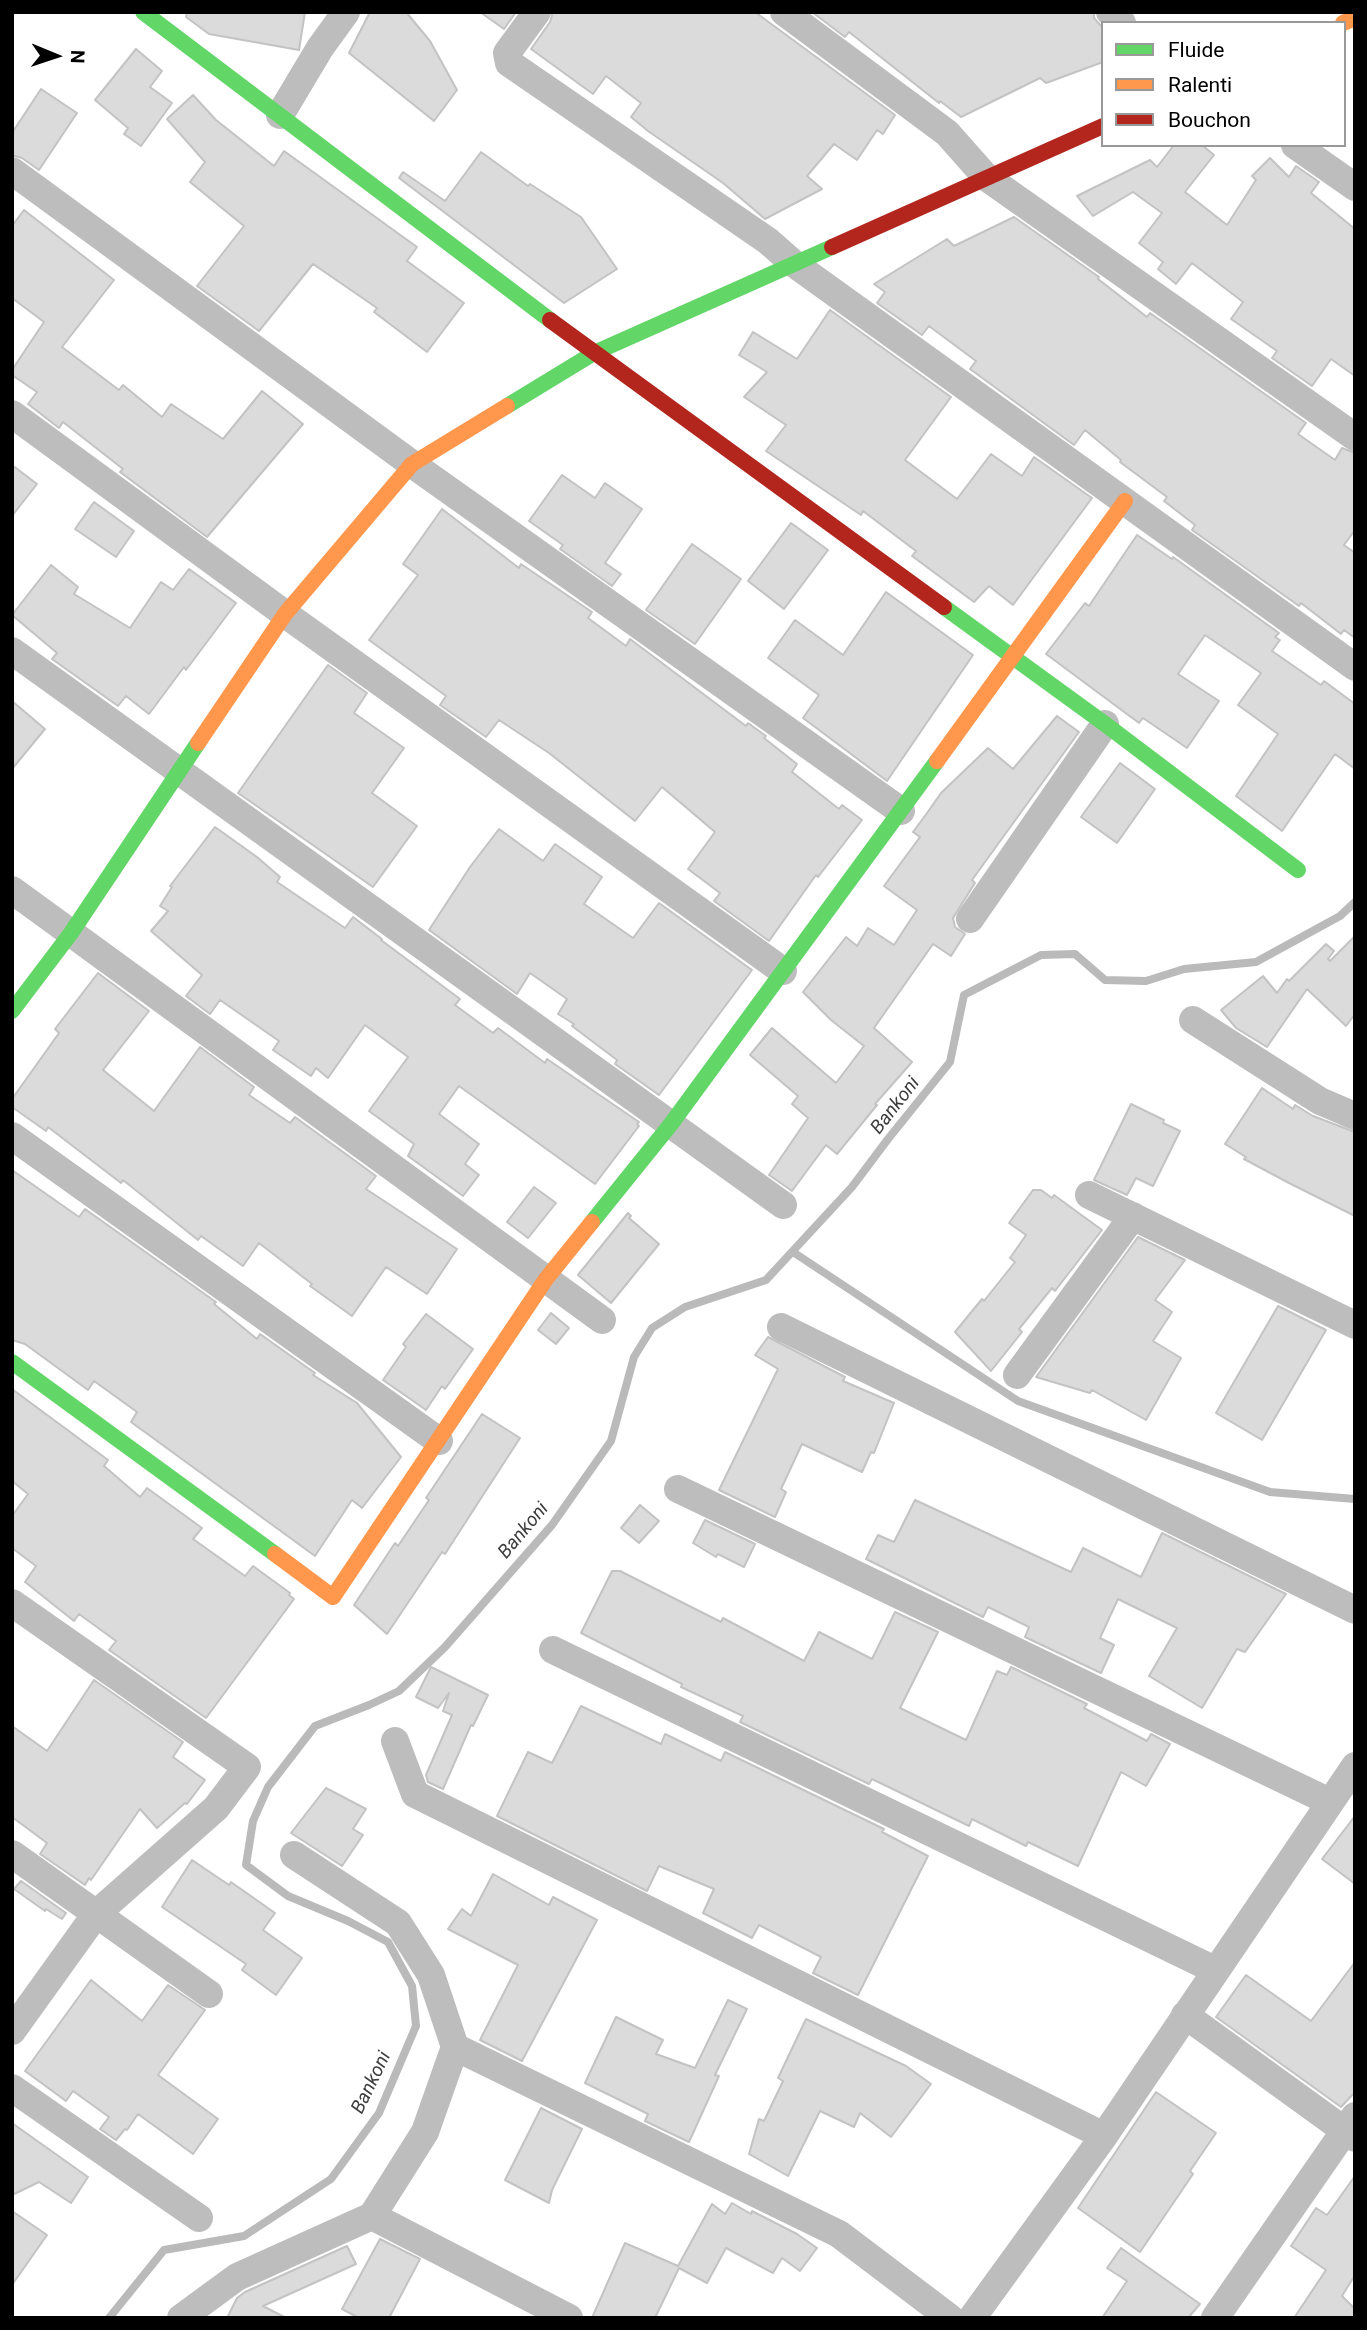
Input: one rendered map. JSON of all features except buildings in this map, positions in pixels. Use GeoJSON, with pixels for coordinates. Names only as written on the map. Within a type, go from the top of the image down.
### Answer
{"type":"FeatureCollection","features":[{"type":"Feature","properties":{"kind":"street"},"geometry":{"type":"LineString","coordinates":[[143,12],[594,353],[1105,724],[1298,870]]}},
{"type":"Feature","properties":{"kind":"street"},"geometry":{"type":"LineString","coordinates":[[280,115],[320,48],[346,12]]}},
{"type":"Feature","properties":{"kind":"street"},"geometry":{"type":"LineString","coordinates":[[537,12],[507,53],[509,63],[757,233],[793,263],[1355,667]]}},
{"type":"Feature","properties":{"kind":"street"},"geometry":{"type":"LineString","coordinates":[[783,12],[947,133],[986,177],[1355,437]]}},
{"type":"Feature","properties":{"kind":"street"},"geometry":{"type":"LineString","coordinates":[[12,1011],[71,933],[285,614],[412,464],[594,353],[1101,127]]}},
{"type":"Feature","properties":{"kind":"street"},"geometry":{"type":"LineString","coordinates":[[1298,147],[1355,187]]}},
{"type":"Feature","properties":{"kind":"street"},"geometry":{"type":"LineString","coordinates":[[12,171],[412,464],[901,811]]}},
{"type":"Feature","properties":{"kind":"street"},"geometry":{"type":"LineString","coordinates":[[12,414],[285,614],[783,971]]}},
{"type":"Feature","properties":{"kind":"street"},"geometry":{"type":"LineString","coordinates":[[12,1362],[332,1597],[546,1279],[671,1124],[1125,500]]}},
{"type":"Feature","properties":{"kind":"street"},"geometry":{"type":"LineString","coordinates":[[12,651],[783,1205]]}},
{"type":"Feature","properties":{"kind":"street"},"geometry":{"type":"LineString","coordinates":[[970,919],[1105,724]]}},
{"type":"Feature","properties":{"kind":"street"},"geometry":{"type":"LineString","coordinates":[[12,890],[602,1320]]}},
{"type":"Feature","properties":{"kind":"street"},"geometry":{"type":"LineString","coordinates":[[1193,1020],[1320,1101],[1355,1116]]}},
{"type":"Feature","properties":{"kind":"street"},"geometry":{"type":"LineString","coordinates":[[12,1136],[439,1441]]}},
{"type":"Feature","properties":{"kind":"street"},"geometry":{"type":"LineString","coordinates":[[1089,1195],[1355,1325]]}},
{"type":"Feature","properties":{"kind":"street"},"geometry":{"type":"LineString","coordinates":[[1017,1375],[1133,1216]]}},
{"type":"Feature","properties":{"kind":"street"},"geometry":{"type":"LineString","coordinates":[[782,1327],[1355,1610]]}},
{"type":"Feature","properties":{"kind":"street"},"geometry":{"type":"LineString","coordinates":[[678,1489],[1330,1802]]}},
{"type":"Feature","properties":{"kind":"street"},"geometry":{"type":"LineString","coordinates":[[12,1603],[247,1767],[216,1808],[96,1914],[12,2031]]}},
{"type":"Feature","properties":{"kind":"street"},"geometry":{"type":"LineString","coordinates":[[553,1650],[1215,1970]]}},
{"type":"Feature","properties":{"kind":"street"},"geometry":{"type":"LineString","coordinates":[[395,1741],[415,1794],[1104,2136]]}},
{"type":"Feature","properties":{"kind":"street"},"geometry":{"type":"LineString","coordinates":[[972,2318],[1104,2136],[1355,1766]]}},
{"type":"Feature","properties":{"kind":"street"},"geometry":{"type":"LineString","coordinates":[[12,1854],[209,1994]]}},
{"type":"Feature","properties":{"kind":"street"},"geometry":{"type":"LineString","coordinates":[[181,2318],[237,2277],[372,2216],[425,2132],[455,2047],[431,1975],[398,1923],[294,1855]]}},
{"type":"Feature","properties":{"kind":"street"},"geometry":{"type":"LineString","coordinates":[[1185,2015],[1351,2129],[1214,2318]]}},
{"type":"Feature","properties":{"kind":"street"},"geometry":{"type":"LineString","coordinates":[[455,2047],[839,2234],[950,2318]]}},
{"type":"Feature","properties":{"kind":"street"},"geometry":{"type":"LineString","coordinates":[[12,2088],[199,2218]]}},
{"type":"Feature","properties":{"kind":"street"},"geometry":{"type":"LineString","coordinates":[[372,2216],[569,2318]]}},
{"type":"Feature","properties":{"kind":"waterway","name":"Bankoni"},"geometry":{"type":"LineString","coordinates":[[109,2318],[164,2250],[244,2236],[331,2179],[379,2113],[416,2026],[412,1986],[388,1942],[348,1921],[288,1896],[246,1865],[253,1821],[268,1787],[315,1726],[399,1691],[445,1647],[552,1525],[611,1441],[634,1357],[652,1328],[685,1307],[766,1280],[852,1187],[950,1062],[964,995],[1041,955],[1075,954],[1105,980],[1146,981],[1184,969],[1256,962],[1340,916],[1355,902]]}},
{"type":"Feature","properties":{"kind":"waterway"},"geometry":{"type":"LineString","coordinates":[[793,1252],[1018,1401],[1270,1492],[1355,1499]]}},
{"type":"Feature","properties":{"kind":"traffic: fast"},"geometry":{"type":"LineString","coordinates":[[143,12],[550,320]]}},
{"type":"Feature","properties":{"kind":"traffic: fast"},"geometry":{"type":"LineString","coordinates":[[507,406],[594,353],[832,247]]}},
{"type":"Feature","properties":{"kind":"traffic: fast"},"geometry":{"type":"LineString","coordinates":[[944,607],[1298,870]]}},
{"type":"Feature","properties":{"kind":"traffic: fast"},"geometry":{"type":"LineString","coordinates":[[12,1011],[71,933],[198,743]]}},
{"type":"Feature","properties":{"kind":"traffic: fast"},"geometry":{"type":"LineString","coordinates":[[592,1222],[671,1124],[937,761]]}},
{"type":"Feature","properties":{"kind":"traffic: fast"},"geometry":{"type":"LineString","coordinates":[[12,1362],[275,1554]]}},
{"type":"Feature","properties":{"kind":"traffic: slow"},"geometry":{"type":"LineString","coordinates":[[1346,22],[1355,18]]}},
{"type":"Feature","properties":{"kind":"traffic: slow"},"geometry":{"type":"LineString","coordinates":[[198,743],[285,614],[412,464],[507,406]]}},
{"type":"Feature","properties":{"kind":"traffic: slow"},"geometry":{"type":"LineString","coordinates":[[937,761],[1125,501]]}},
{"type":"Feature","properties":{"kind":"traffic: slow"},"geometry":{"type":"LineString","coordinates":[[275,1554],[333,1597],[546,1279],[592,1222]]}},
{"type":"Feature","properties":{"kind":"traffic: jam"},"geometry":{"type":"LineString","coordinates":[[832,247],[1101,127]]}},
{"type":"Feature","properties":{"kind":"traffic: jam"},"geometry":{"type":"LineString","coordinates":[[550,320],[944,607]]}}]}
